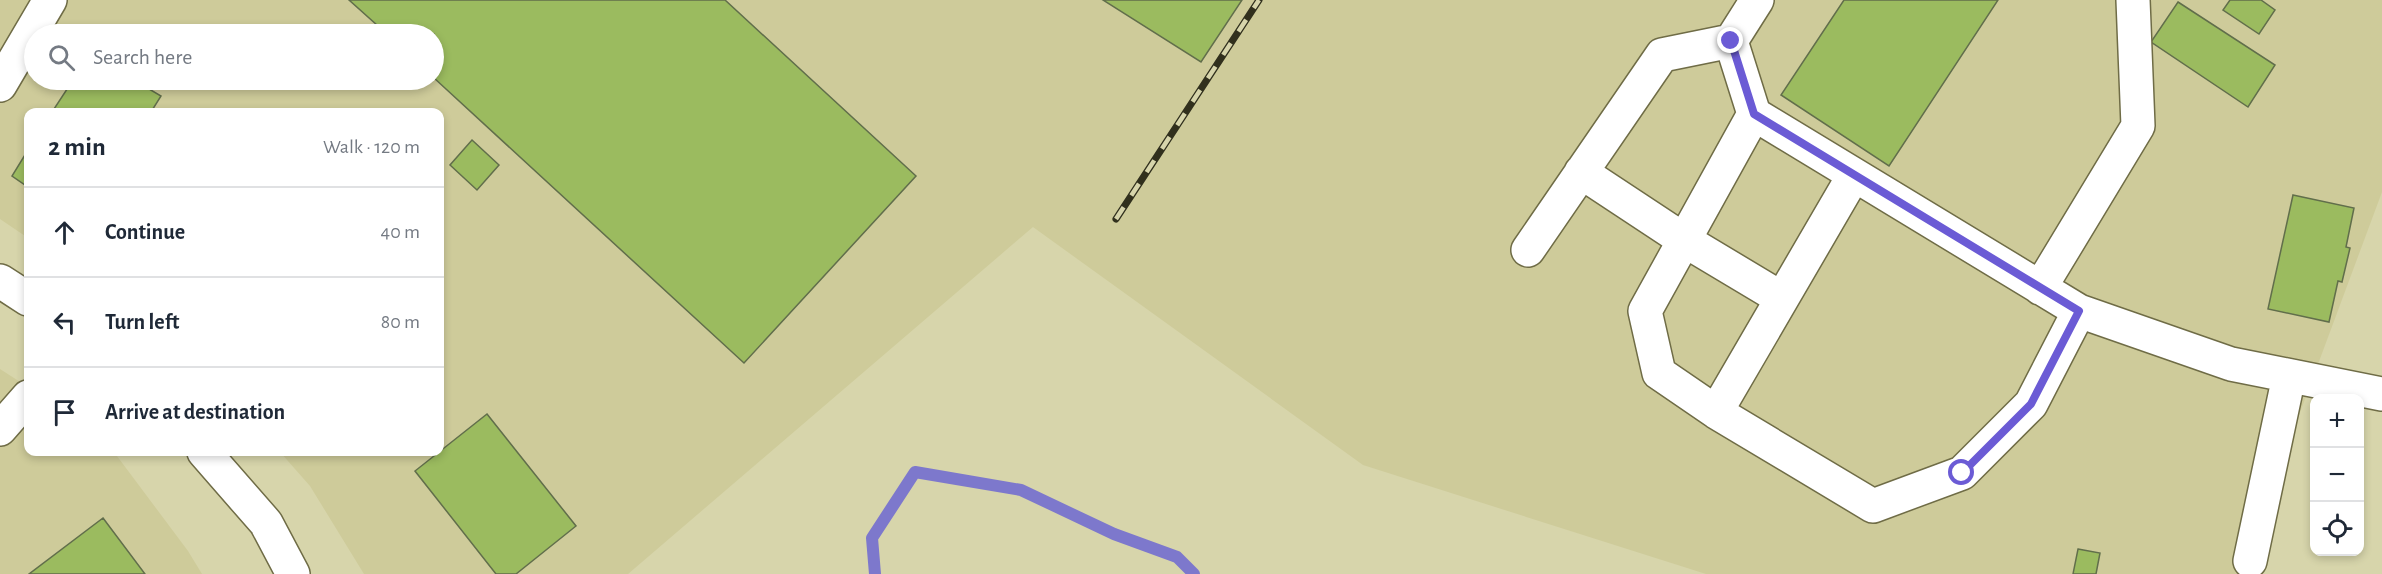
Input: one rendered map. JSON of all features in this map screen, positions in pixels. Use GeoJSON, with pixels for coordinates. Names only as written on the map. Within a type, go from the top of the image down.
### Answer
{"type":"FeatureCollection","features":[{"type":"Feature","properties":{"kind":"street"},"geometry":{"type":"LineString","coordinates":[[36,24],[50,0]]}},
{"type":"Feature","properties":{"kind":"street"},"geometry":{"type":"LineString","coordinates":[[1528,250],[1662,55],[1731,41],[1757,0]]}},
{"type":"Feature","properties":{"kind":"street"},"geometry":{"type":"LineString","coordinates":[[2040,288],[2138,126],[2133,0]]}},
{"type":"Feature","properties":{"kind":"street"},"geometry":{"type":"LineString","coordinates":[[1731,41],[1754,114],[2079,311],[2230,364],[2382,394]]}},
{"type":"Feature","properties":{"kind":"street"},"geometry":{"type":"LineString","coordinates":[[0,85],[24,44]]}},
{"type":"Feature","properties":{"kind":"street"},"geometry":{"type":"LineString","coordinates":[[1754,114],[1645,311],[1659,373],[1716,412],[1872,506],[1962,473],[2031,404],[2079,311]]}},
{"type":"Feature","properties":{"kind":"street"},"geometry":{"type":"LineString","coordinates":[[1581,172],[1684,240],[1781,298]]}},
{"type":"Feature","properties":{"kind":"street"},"geometry":{"type":"LineString","coordinates":[[1716,412],[1854,175]]}},
{"type":"Feature","properties":{"kind":"street"},"geometry":{"type":"LineString","coordinates":[[0,281],[24,296]]}},
{"type":"Feature","properties":{"kind":"street"},"geometry":{"type":"LineString","coordinates":[[2250,561],[2289,376]]}},
{"type":"Feature","properties":{"kind":"street"},"geometry":{"type":"LineString","coordinates":[[0,429],[24,402]]}},
{"type":"Feature","properties":{"kind":"street"},"geometry":{"type":"LineString","coordinates":[[207,456],[266,524],[293,574]]}},
{"type":"Feature","properties":{"kind":"shaded area"},"geometry":{"type":"Polygon","coordinates":[[[0,0],[2382,0],[2382,192],[2240,574],[1706,574],[1363,465],[1033,227],[628,574],[364,574],[310,486],[284,456],[444,456],[444,108],[24,108],[24,235],[0,219],[0,0]]]}},
{"type":"Feature","properties":{"kind":"shaded area"},"geometry":{"type":"Polygon","coordinates":[[[0,369],[24,384],[24,456],[117,456],[188,551],[202,574],[0,574],[0,369]]]}},
{"type":"Feature","properties":{"kind":"building"},"geometry":{"type":"Polygon","coordinates":[[[349,0],[725,0],[916,176],[744,363],[444,87],[444,24],[376,24],[349,0]]]}},
{"type":"Feature","properties":{"kind":"building"},"geometry":{"type":"Polygon","coordinates":[[[1103,0],[1242,0],[1201,62],[1103,0]]]}},
{"type":"Feature","properties":{"kind":"building"},"geometry":{"type":"Polygon","coordinates":[[[1844,0],[1998,0],[1889,166],[1781,95],[1844,0]]]}},
{"type":"Feature","properties":{"kind":"building"},"geometry":{"type":"Polygon","coordinates":[[[2230,0],[2261,0],[2275,10],[2259,34],[2223,10],[2230,0]]]}},
{"type":"Feature","properties":{"kind":"building"},"geometry":{"type":"Polygon","coordinates":[[[2178,2],[2275,65],[2248,107],[2151,42],[2178,2]]]}},
{"type":"Feature","properties":{"kind":"building"},"geometry":{"type":"Polygon","coordinates":[[[66,90],[151,90],[161,96],[154,108],[55,108],[66,90]]]}},
{"type":"Feature","properties":{"kind":"building"},"geometry":{"type":"Polygon","coordinates":[[[472,140],[499,165],[477,190],[450,165],[472,140]]]}},
{"type":"Feature","properties":{"kind":"building"},"geometry":{"type":"Polygon","coordinates":[[[24,156],[24,184],[12,176],[24,156]]]}},
{"type":"Feature","properties":{"kind":"building"},"geometry":{"type":"Polygon","coordinates":[[[2293,195],[2354,208],[2346,247],[2350,248],[2342,282],[2338,281],[2329,322],[2268,309],[2293,195]]]}},
{"type":"Feature","properties":{"kind":"building"},"geometry":{"type":"Polygon","coordinates":[[[487,414],[576,526],[516,574],[496,574],[415,471],[434,456],[444,456],[444,448],[487,414]]]}},
{"type":"Feature","properties":{"kind":"building"},"geometry":{"type":"Polygon","coordinates":[[[103,518],[145,574],[29,574],[103,518]]]}},
{"type":"Feature","properties":{"kind":"building"},"geometry":{"type":"Polygon","coordinates":[[[2078,549],[2100,553],[2096,574],[2073,574],[2078,549]]]}},
{"type":"Feature","properties":{"kind":"waterway"},"geometry":{"type":"LineString","coordinates":[[875,574],[872,538],[915,472],[1021,490],[1114,534],[1177,557],[1194,574]]}},
{"type":"Feature","properties":{"kind":"railway"},"geometry":{"type":"LineString","coordinates":[[1116,219],[1259,0]]}},
{"type":"Feature","properties":{"kind":"route"},"geometry":{"type":"LineString","coordinates":[[1731,41],[1754,114],[2079,311],[2031,404],[1962,473]]}}]}
